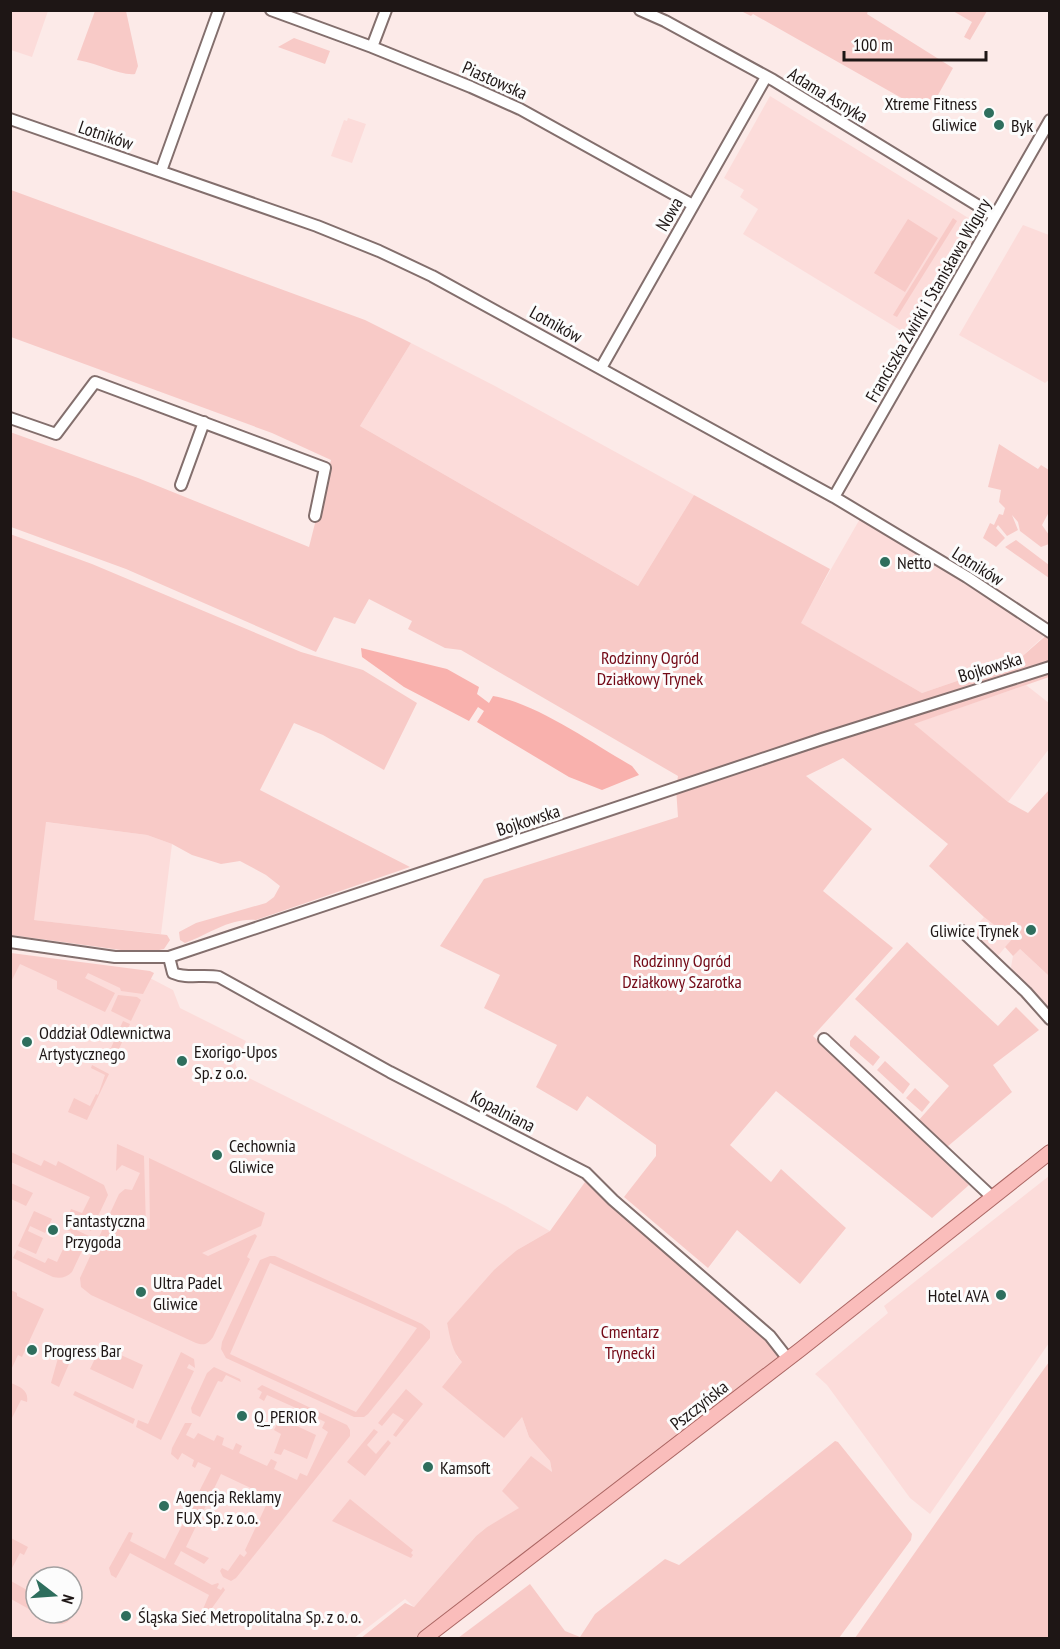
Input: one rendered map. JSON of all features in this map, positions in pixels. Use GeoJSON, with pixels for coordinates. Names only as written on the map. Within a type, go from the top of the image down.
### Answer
{"type":"FeatureCollection","features":[{"type":"Feature","properties":{"kind":"main road","name":"Pszczyńska"},"geometry":{"type":"LineString","coordinates":[[424,1638],[788,1359],[1050,1152]]}},
{"type":"Feature","properties":{"kind":"street"},"geometry":{"type":"LineString","coordinates":[[161,171],[219,10]]}},
{"type":"Feature","properties":{"kind":"street","name":"Piastowska"},"geometry":{"type":"LineString","coordinates":[[271,10],[372,47],[520,109],[693,205]]}},
{"type":"Feature","properties":{"kind":"street"},"geometry":{"type":"LineString","coordinates":[[372,47],[386,10]]}},
{"type":"Feature","properties":{"kind":"street","name":"Adama Asnyka"},"geometry":{"type":"LineString","coordinates":[[640,10],[665,21],[766,77],[995,216]]}},
{"type":"Feature","properties":{"kind":"street"},"geometry":{"type":"LineString","coordinates":[[665,21],[671,10]]}},
{"type":"Feature","properties":{"kind":"street","name":"Nowa"},"geometry":{"type":"LineString","coordinates":[[601,368],[766,77]]}},
{"type":"Feature","properties":{"kind":"street","name":"Lotników"},"geometry":{"type":"LineString","coordinates":[[10,119],[317,226],[432,276],[834,496],[967,577],[1050,632]]}},
{"type":"Feature","properties":{"kind":"street","name":"Franciszka Żwirki i Stanisława Wigury"},"geometry":{"type":"LineString","coordinates":[[834,496],[1050,120]]}},
{"type":"Feature","properties":{"kind":"street"},"geometry":{"type":"LineString","coordinates":[[10,418],[56,434],[95,382],[325,468],[315,516]]}},
{"type":"Feature","properties":{"kind":"street"},"geometry":{"type":"LineString","coordinates":[[181,485],[204,422]]}},
{"type":"Feature","properties":{"kind":"street","name":"Bojkowska"},"geometry":{"type":"LineString","coordinates":[[10,942],[115,957],[169,957],[958,694],[1050,667]]}},
{"type":"Feature","properties":{"kind":"street"},"geometry":{"type":"LineString","coordinates":[[962,931],[1026,992],[1050,1019]]}},
{"type":"Feature","properties":{"kind":"street","name":"Kopalniana"},"geometry":{"type":"LineString","coordinates":[[169,957],[173,973],[219,977],[390,1071],[586,1173],[770,1336],[788,1359]]}},
{"type":"Feature","properties":{"kind":"street"},"geometry":{"type":"LineString","coordinates":[[824,1039],[992,1197]]}},
{"type":"Feature","properties":{"kind":"shaded area"},"geometry":{"type":"Polygon","coordinates":[[[11,10],[48,11],[32,57],[11,50],[11,10]]]}},
{"type":"Feature","properties":{"kind":"shaded area"},"geometry":{"type":"Polygon","coordinates":[[[770,96],[970,219],[905,333],[743,234],[758,209],[740,197],[744,190],[724,178],[770,96]]]}},
{"type":"Feature","properties":{"kind":"shaded area"},"geometry":{"type":"Polygon","coordinates":[[[348,118],[366,124],[352,163],[331,156],[344,120],[347,121],[348,118]]]}},
{"type":"Feature","properties":{"kind":"shaded area"},"geometry":{"type":"Polygon","coordinates":[[[1023,225],[1049,235],[1050,379],[1045,383],[959,335],[1023,225]]]}},
{"type":"Feature","properties":{"kind":"shaded area"},"geometry":{"type":"Polygon","coordinates":[[[411,343],[495,386],[694,495],[638,586],[360,426],[411,343]]]}},
{"type":"Feature","properties":{"kind":"shaded area"},"geometry":{"type":"Polygon","coordinates":[[[861,517],[1046,634],[1018,660],[922,693],[800,623],[861,517]]]}},
{"type":"Feature","properties":{"kind":"shaded area"},"geometry":{"type":"Polygon","coordinates":[[[361,648],[447,669],[479,687],[477,694],[489,703],[493,696],[510,700],[546,715],[632,766],[639,775],[602,790],[569,777],[477,722],[484,711],[478,707],[469,721],[404,687],[362,657],[361,648]]]}},
{"type":"Feature","properties":{"kind":"shaded area"},"geometry":{"type":"Polygon","coordinates":[[[1026,685],[1049,703],[1049,749],[1008,802],[913,724],[1026,685]]]}},
{"type":"Feature","properties":{"kind":"shaded area"},"geometry":{"type":"Polygon","coordinates":[[[45,822],[147,835],[172,844],[161,934],[33,920],[45,822]]]}},
{"type":"Feature","properties":{"kind":"shaded area"},"geometry":{"type":"Polygon","coordinates":[[[984,917],[1012,939],[997,957],[970,933],[984,917]]]}},
{"type":"Feature","properties":{"kind":"shaded area"},"geometry":{"type":"Polygon","coordinates":[[[1019,948],[1049,976],[1049,1014],[1014,979],[1011,967],[1013,956],[1019,948]]]}},
{"type":"Feature","properties":{"kind":"shaded area"},"geometry":{"type":"Polygon","coordinates":[[[11,961],[148,977],[173,990],[180,1008],[246,1041],[235,1063],[239,1073],[506,1206],[550,1231],[517,1250],[447,1323],[457,1357],[522,1417],[529,1437],[550,1461],[552,1473],[525,1505],[476,1536],[414,1607],[405,1599],[354,1638],[11,1638],[11,961]]]}},
{"type":"Feature","properties":{"kind":"shaded area"},"geometry":{"type":"Polygon","coordinates":[[[1049,1176],[1049,1343],[930,1514],[910,1498],[827,1385],[815,1374],[888,1313],[884,1306],[1049,1176]]]}},
{"type":"Feature","properties":{"kind":"green space"},"geometry":{"type":"Polygon","coordinates":[[[95,11],[126,11],[138,66],[135,74],[122,73],[77,60],[95,11]]]}},
{"type":"Feature","properties":{"kind":"green space"},"geometry":{"type":"Polygon","coordinates":[[[741,11],[868,11],[867,14],[953,68],[928,113],[753,14],[751,16],[741,11]]]}},
{"type":"Feature","properties":{"kind":"green space"},"geometry":{"type":"Polygon","coordinates":[[[953,11],[987,11],[970,40],[964,37],[972,22],[953,11]]]}},
{"type":"Feature","properties":{"kind":"green space"},"geometry":{"type":"Polygon","coordinates":[[[294,38],[330,51],[325,64],[278,47],[294,38]]]}},
{"type":"Feature","properties":{"kind":"green space"},"geometry":{"type":"Polygon","coordinates":[[[11,190],[365,320],[411,343],[360,426],[638,586],[694,495],[830,569],[801,623],[922,693],[1018,660],[1050,632],[1049,677],[914,724],[1008,802],[1028,813],[1049,790],[1049,976],[1020,949],[1013,956],[1005,947],[1012,939],[984,917],[929,866],[948,844],[843,758],[806,776],[872,829],[823,891],[893,948],[813,1036],[969,1185],[932,1218],[776,1091],[730,1145],[771,1182],[781,1169],[846,1228],[800,1284],[737,1230],[708,1268],[624,1197],[656,1156],[656,1145],[587,1096],[577,1111],[536,1087],[557,1045],[484,1008],[500,975],[440,946],[484,879],[678,817],[676,788],[678,776],[461,650],[445,648],[408,629],[412,621],[369,599],[355,624],[334,617],[316,652],[126,569],[11,527],[10,432],[138,478],[309,547],[331,460],[272,433],[11,337],[11,190]]]}},
{"type":"Feature","properties":{"kind":"green space"},"geometry":{"type":"Polygon","coordinates":[[[953,218],[957,221],[897,317],[893,315],[953,218]]]}},
{"type":"Feature","properties":{"kind":"green space"},"geometry":{"type":"Polygon","coordinates":[[[908,219],[938,238],[905,292],[874,273],[908,219]]]}},
{"type":"Feature","properties":{"kind":"green space"},"geometry":{"type":"Polygon","coordinates":[[[999,444],[1038,469],[1041,465],[1049,470],[1049,512],[1042,525],[1049,535],[1049,544],[1041,547],[1020,531],[1018,522],[1012,515],[1018,530],[1007,536],[998,525],[996,528],[1005,538],[996,547],[983,538],[990,523],[994,525],[999,514],[1003,515],[1005,508],[999,502],[1001,490],[988,487],[999,444]]]}},
{"type":"Feature","properties":{"kind":"green space"},"geometry":{"type":"Polygon","coordinates":[[[10,534],[92,564],[301,652],[363,670],[417,703],[384,770],[323,735],[294,723],[260,790],[410,867],[256,920],[228,924],[185,943],[180,940],[179,932],[196,923],[266,903],[274,897],[280,886],[266,875],[240,861],[221,864],[192,855],[172,844],[147,835],[46,822],[34,920],[167,935],[170,940],[164,949],[121,950],[11,935],[10,534]]]}},
{"type":"Feature","properties":{"kind":"green space"},"geometry":{"type":"Polygon","coordinates":[[[1016,540],[1049,565],[1049,578],[1005,547],[1016,540]]]}},
{"type":"Feature","properties":{"kind":"green space"},"geometry":{"type":"Polygon","coordinates":[[[907,942],[998,1026],[1016,1007],[1039,1030],[993,1065],[1012,1092],[947,1147],[918,1121],[949,1086],[855,999],[907,942]]]}},
{"type":"Feature","properties":{"kind":"green space"},"geometry":{"type":"Polygon","coordinates":[[[11,953],[154,973],[143,994],[121,991],[120,988],[88,973],[85,978],[115,993],[105,1012],[57,989],[57,981],[20,964],[11,982],[11,953]]]}},
{"type":"Feature","properties":{"kind":"green space"},"geometry":{"type":"Polygon","coordinates":[[[118,995],[137,997],[141,1000],[131,1021],[111,1011],[118,995]]]}},
{"type":"Feature","properties":{"kind":"green space"},"geometry":{"type":"Polygon","coordinates":[[[123,1021],[130,1024],[119,1049],[110,1050],[123,1021]]]}},
{"type":"Feature","properties":{"kind":"green space"},"geometry":{"type":"Polygon","coordinates":[[[855,1035],[880,1057],[873,1066],[850,1046],[850,1041],[855,1035]]]}},
{"type":"Feature","properties":{"kind":"green space"},"geometry":{"type":"Polygon","coordinates":[[[885,1061],[910,1084],[903,1094],[877,1070],[885,1061]]]}},
{"type":"Feature","properties":{"kind":"green space"},"geometry":{"type":"Polygon","coordinates":[[[92,1065],[109,1074],[87,1120],[68,1112],[74,1098],[90,1106],[96,1094],[98,1095],[105,1075],[91,1068],[92,1065]]]}},
{"type":"Feature","properties":{"kind":"green space"},"geometry":{"type":"Polygon","coordinates":[[[915,1088],[930,1102],[922,1112],[906,1098],[915,1088]]]}},
{"type":"Feature","properties":{"kind":"green space"},"geometry":{"type":"Polygon","coordinates":[[[117,1144],[144,1156],[146,1228],[150,1229],[149,1158],[265,1213],[261,1226],[202,1253],[208,1256],[255,1234],[257,1236],[247,1257],[250,1259],[213,1337],[206,1344],[196,1343],[91,1295],[81,1287],[80,1278],[119,1194],[125,1189],[132,1190],[140,1173],[122,1165],[116,1171],[117,1144]]]}},
{"type":"Feature","properties":{"kind":"green space"},"geometry":{"type":"Polygon","coordinates":[[[11,1152],[41,1166],[44,1160],[56,1166],[58,1161],[104,1185],[108,1195],[91,1231],[67,1220],[71,1209],[82,1213],[90,1197],[11,1162],[11,1152]]]}},
{"type":"Feature","properties":{"kind":"green space","name":"Cmentarz Trynecki"},"geometry":{"type":"Polygon","coordinates":[[[585,1182],[783,1356],[425,1638],[361,1638],[405,1603],[414,1607],[476,1536],[519,1508],[502,1491],[531,1456],[552,1472],[550,1461],[529,1437],[522,1417],[504,1438],[442,1387],[462,1362],[450,1339],[447,1323],[494,1270],[517,1250],[550,1231],[585,1182]]]}},
{"type":"Feature","properties":{"kind":"green space"},"geometry":{"type":"Polygon","coordinates":[[[11,1183],[33,1193],[26,1206],[11,1199],[11,1183]]]}},
{"type":"Feature","properties":{"kind":"green space"},"geometry":{"type":"Polygon","coordinates":[[[34,1211],[52,1219],[45,1233],[30,1226],[28,1231],[43,1238],[36,1254],[18,1246],[34,1211]]]}},
{"type":"Feature","properties":{"kind":"green space"},"geometry":{"type":"Polygon","coordinates":[[[64,1224],[89,1236],[72,1272],[68,1275],[61,1278],[53,1277],[13,1258],[17,1250],[45,1263],[48,1258],[57,1262],[71,1232],[63,1228],[64,1224]]]}},
{"type":"Feature","properties":{"kind":"green space"},"geometry":{"type":"Polygon","coordinates":[[[275,1256],[422,1324],[430,1331],[430,1338],[364,1417],[354,1417],[226,1358],[221,1349],[222,1342],[260,1260],[275,1256]],[[270,1263],[230,1354],[356,1412],[417,1328],[270,1263]]]}},
{"type":"Feature","properties":{"kind":"green space"},"geometry":{"type":"Polygon","coordinates":[[[11,1290],[17,1293],[17,1296],[44,1309],[22,1357],[18,1355],[11,1370],[11,1290]]]}},
{"type":"Feature","properties":{"kind":"green space"},"geometry":{"type":"Polygon","coordinates":[[[101,1346],[143,1365],[133,1389],[90,1369],[101,1346]]]}},
{"type":"Feature","properties":{"kind":"green space"},"geometry":{"type":"Polygon","coordinates":[[[181,1352],[194,1359],[195,1368],[189,1364],[187,1368],[194,1371],[161,1440],[136,1427],[138,1420],[148,1424],[181,1352]]]}},
{"type":"Feature","properties":{"kind":"green space"},"geometry":{"type":"Polygon","coordinates":[[[58,1358],[69,1364],[59,1387],[51,1383],[58,1358]]]}},
{"type":"Feature","properties":{"kind":"green space"},"geometry":{"type":"Polygon","coordinates":[[[1049,1362],[1049,1638],[855,1638],[1036,1380],[1049,1362]]]}},
{"type":"Feature","properties":{"kind":"green space"},"geometry":{"type":"Polygon","coordinates":[[[214,1367],[240,1379],[241,1382],[226,1375],[222,1382],[218,1381],[200,1417],[192,1413],[191,1408],[207,1373],[214,1367]]]}},
{"type":"Feature","properties":{"kind":"green space"},"geometry":{"type":"Polygon","coordinates":[[[11,1383],[23,1390],[27,1395],[27,1402],[21,1400],[11,1420],[11,1383]]]}},
{"type":"Feature","properties":{"kind":"green space"},"geometry":{"type":"Polygon","coordinates":[[[262,1385],[347,1425],[350,1436],[236,1578],[231,1581],[223,1577],[220,1571],[222,1568],[228,1571],[240,1554],[244,1557],[247,1553],[245,1550],[270,1497],[221,1474],[186,1547],[209,1558],[204,1564],[181,1551],[174,1564],[212,1585],[218,1583],[217,1588],[221,1590],[223,1587],[225,1590],[204,1619],[197,1622],[194,1620],[203,1609],[209,1595],[130,1553],[116,1578],[111,1575],[109,1568],[129,1532],[133,1533],[130,1541],[165,1559],[211,1468],[198,1462],[195,1468],[192,1466],[194,1460],[182,1453],[178,1460],[171,1454],[185,1423],[192,1423],[186,1435],[194,1439],[198,1433],[214,1441],[217,1435],[224,1438],[222,1445],[233,1450],[236,1443],[242,1446],[239,1453],[267,1466],[271,1459],[277,1462],[274,1469],[297,1480],[300,1473],[307,1476],[328,1432],[322,1428],[325,1422],[303,1411],[299,1418],[293,1415],[296,1408],[267,1395],[264,1401],[259,1398],[262,1392],[257,1389],[262,1385]]]}},
{"type":"Feature","properties":{"kind":"green space"},"geometry":{"type":"Polygon","coordinates":[[[406,1389],[423,1404],[396,1437],[393,1435],[404,1420],[393,1413],[382,1426],[378,1423],[406,1389]]]}},
{"type":"Feature","properties":{"kind":"green space"},"geometry":{"type":"Polygon","coordinates":[[[75,1391],[135,1419],[133,1424],[73,1395],[75,1391]]]}},
{"type":"Feature","properties":{"kind":"green space"},"geometry":{"type":"Polygon","coordinates":[[[280,1418],[316,1435],[307,1459],[284,1449],[281,1455],[274,1453],[281,1434],[274,1430],[280,1418]]]}},
{"type":"Feature","properties":{"kind":"green space"},"geometry":{"type":"Polygon","coordinates":[[[374,1429],[378,1432],[367,1445],[376,1454],[388,1440],[391,1443],[365,1476],[347,1462],[374,1429]]]}},
{"type":"Feature","properties":{"kind":"green space"},"geometry":{"type":"Polygon","coordinates":[[[835,1441],[912,1534],[911,1540],[839,1638],[458,1638],[530,1584],[565,1631],[580,1637],[595,1614],[665,1559],[679,1565],[835,1441]]]}},
{"type":"Feature","properties":{"kind":"green space"},"geometry":{"type":"Polygon","coordinates":[[[350,1499],[413,1550],[411,1558],[332,1521],[350,1499]]]}},
{"type":"Feature","properties":{"kind":"green space"},"geometry":{"type":"Polygon","coordinates":[[[11,1538],[28,1547],[24,1555],[20,1553],[11,1570],[11,1538]]]}},
{"type":"Feature","properties":{"kind":"green space"},"geometry":{"type":"Polygon","coordinates":[[[11,1581],[24,1588],[24,1606],[11,1599],[11,1581]]]}},
{"type":"Feature","properties":{"kind":"place","name":"Xtreme Fitness Gliwice"},"geometry":{"type":"Point","coordinates":[989,113]}},
{"type":"Feature","properties":{"kind":"place","name":"Byk"},"geometry":{"type":"Point","coordinates":[999,125]}},
{"type":"Feature","properties":{"kind":"place","name":"Netto"},"geometry":{"type":"Point","coordinates":[885,562]}},
{"type":"Feature","properties":{"kind":"place","name":"Gliwice Trynek"},"geometry":{"type":"Point","coordinates":[1031,930]}},
{"type":"Feature","properties":{"kind":"place","name":"Oddział Odlewnictwa Artystycznego"},"geometry":{"type":"Point","coordinates":[27,1042]}},
{"type":"Feature","properties":{"kind":"place","name":"Exorigo-Upos Sp. z o.o."},"geometry":{"type":"Point","coordinates":[182,1061]}},
{"type":"Feature","properties":{"kind":"place","name":"Cechownia Gliwice"},"geometry":{"type":"Point","coordinates":[217,1155]}},
{"type":"Feature","properties":{"kind":"place","name":"Fantastyczna Przygoda"},"geometry":{"type":"Point","coordinates":[53,1230]}},
{"type":"Feature","properties":{"kind":"place","name":"Ultra Padel Gliwice"},"geometry":{"type":"Point","coordinates":[141,1292]}},
{"type":"Feature","properties":{"kind":"place","name":"Hotel AVA"},"geometry":{"type":"Point","coordinates":[1001,1295]}},
{"type":"Feature","properties":{"kind":"place","name":"Progress Bar"},"geometry":{"type":"Point","coordinates":[32,1350]}},
{"type":"Feature","properties":{"kind":"place","name":"Q_PERIOR"},"geometry":{"type":"Point","coordinates":[242,1416]}},
{"type":"Feature","properties":{"kind":"place","name":"Kamsoft"},"geometry":{"type":"Point","coordinates":[428,1467]}},
{"type":"Feature","properties":{"kind":"place","name":"Agencja Reklamy FUX Sp. z o.o."},"geometry":{"type":"Point","coordinates":[164,1506]}},
{"type":"Feature","properties":{"kind":"place","name":"Śląska Sieć Metropolitalna Sp. z o. o."},"geometry":{"type":"Point","coordinates":[126,1616]}},
{"type":"Feature","properties":{"kind":"park label","name":"Rodzinny Ogród Działkowy Trynek"},"geometry":{"type":"Point","coordinates":[650,667]}},
{"type":"Feature","properties":{"kind":"park label","name":"Rodzinny Ogród Działkowy Szarotka"},"geometry":{"type":"Point","coordinates":[682,970]}}]}
